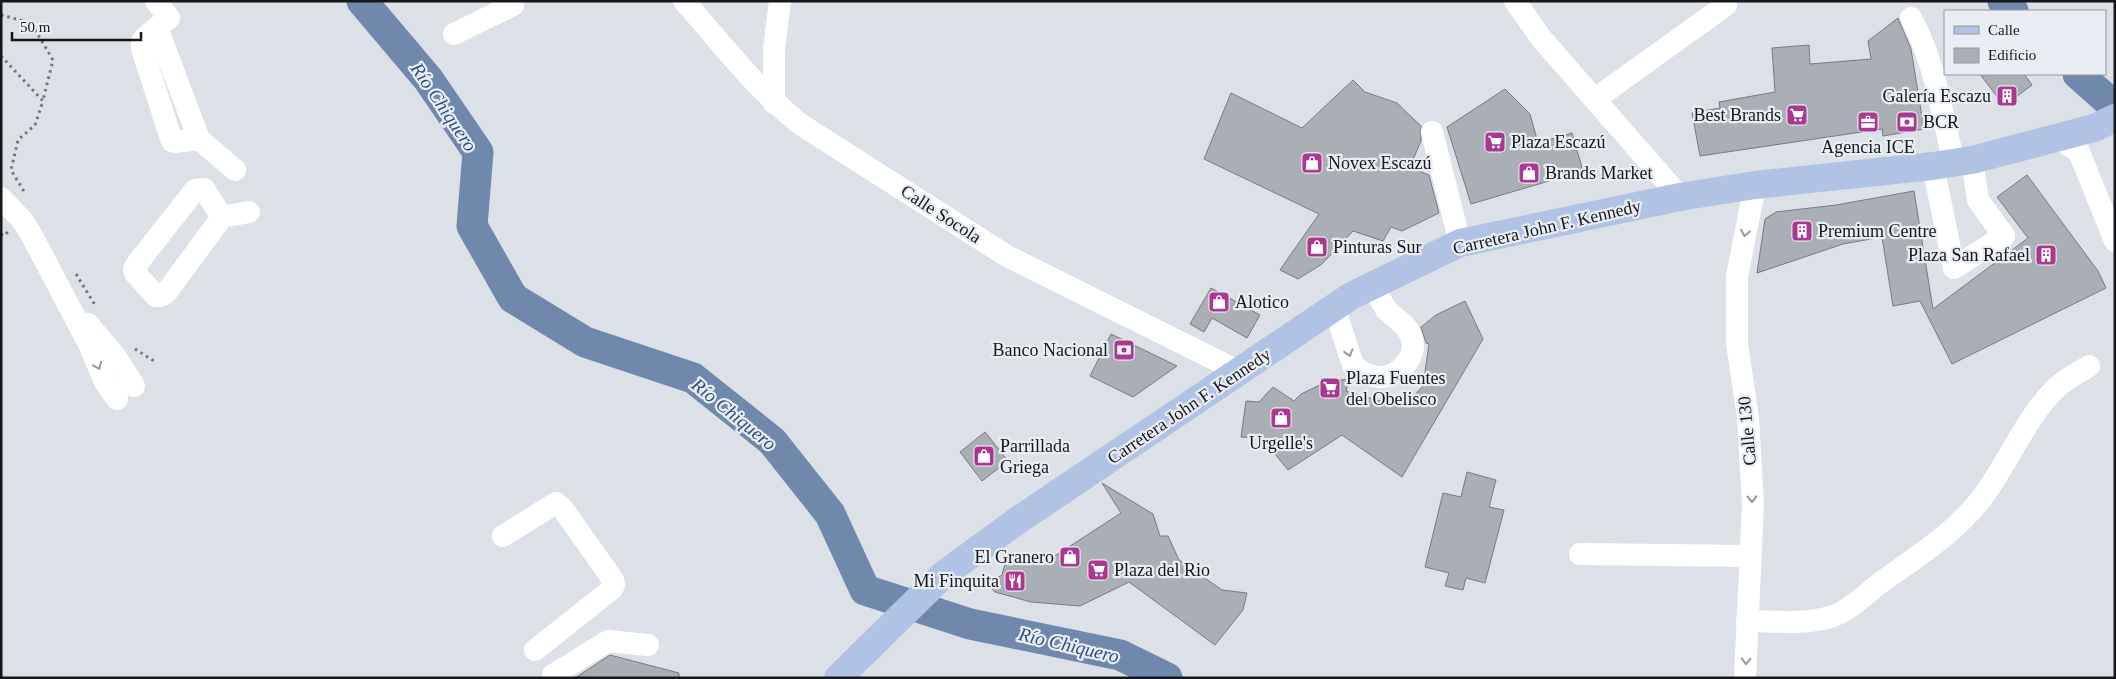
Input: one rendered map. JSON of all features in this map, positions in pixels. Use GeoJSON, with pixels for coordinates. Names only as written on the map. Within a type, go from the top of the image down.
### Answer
{"type":"FeatureCollection","features":[{"type":"Feature","properties":{"kind":"main road","name":"Carretera John F. Kennedy"},"geometry":{"type":"LineString","coordinates":[[838,678],[888,626],[943,575],[1014,523],[1334,307],[1372,285],[1460,243],[1680,197],[1754,185],[1953,163],[2086,133]]}},
{"type":"Feature","properties":{"kind":"street"},"geometry":{"type":"LineString","coordinates":[[156,1],[169,18],[145,38],[141,44],[172,141],[199,139],[236,170]]}},
{"type":"Feature","properties":{"kind":"street","name":"Calle Socola"},"geometry":{"type":"LineString","coordinates":[[684,1],[756,86],[800,124],[1006,256],[1240,372]]}},
{"type":"Feature","properties":{"kind":"street"},"geometry":{"type":"LineString","coordinates":[[774,103],[774,49],[780,1]]}},
{"type":"Feature","properties":{"kind":"street"},"geometry":{"type":"LineString","coordinates":[[1515,1],[1541,38],[1680,197]]}},
{"type":"Feature","properties":{"kind":"street"},"geometry":{"type":"LineString","coordinates":[[454,34],[513,2]]}},
{"type":"Feature","properties":{"kind":"street"},"geometry":{"type":"LineString","coordinates":[[1595,99],[1726,5]]}},
{"type":"Feature","properties":{"kind":"street"},"geometry":{"type":"LineString","coordinates":[[1910,18],[1919,33],[1927,56],[1953,163]]}},
{"type":"Feature","properties":{"kind":"street"},"geometry":{"type":"LineString","coordinates":[[1432,132],[1460,243]]}},
{"type":"Feature","properties":{"kind":"street"},"geometry":{"type":"LineString","coordinates":[[2086,133],[2115,241]]}},
{"type":"Feature","properties":{"kind":"street","name":"Calle 130"},"geometry":{"type":"LineString","coordinates":[[1745,678],[1749,556],[1753,504],[1748,418],[1737,343],[1737,276],[1754,185]]}},
{"type":"Feature","properties":{"kind":"street"},"geometry":{"type":"LineString","coordinates":[[222,217],[204,189],[196,190],[136,265],[134,269],[135,274],[156,296],[166,293],[222,217],[249,212]]}},
{"type":"Feature","properties":{"kind":"street"},"geometry":{"type":"LineString","coordinates":[[1,198],[22,220],[32,234],[89,344],[105,382],[126,392]]}},
{"type":"Feature","properties":{"kind":"street"},"geometry":{"type":"LineString","coordinates":[[1334,307],[1353,365],[1370,376],[1383,378],[1395,373],[1406,364],[1411,355],[1413,345],[1410,333],[1387,310],[1372,285]]}},
{"type":"Feature","properties":{"kind":"street"},"geometry":{"type":"LineString","coordinates":[[1747,621],[1809,620],[1830,617],[1848,607],[1912,560],[1963,521],[1982,498],[2036,412],[2056,388],[2089,366]]}},
{"type":"Feature","properties":{"kind":"street"},"geometry":{"type":"LineString","coordinates":[[503,536],[556,504],[563,509],[613,580],[614,585],[612,589],[535,650]]}},
{"type":"Feature","properties":{"kind":"street"},"geometry":{"type":"LineString","coordinates":[[1580,554],[1749,556]]}},
{"type":"Feature","properties":{"kind":"street"},"geometry":{"type":"LineString","coordinates":[[553,675],[608,641],[648,645]]}},
{"type":"Feature","properties":{"kind":"path"},"geometry":{"type":"LineString","coordinates":[[1,15],[31,23],[53,60],[35,125],[18,140],[11,170],[30,201]]}},
{"type":"Feature","properties":{"kind":"path"},"geometry":{"type":"LineString","coordinates":[[1,56],[43,101]]}},
{"type":"Feature","properties":{"kind":"path"},"geometry":{"type":"LineString","coordinates":[[74,270],[92,302],[99,309]]}},
{"type":"Feature","properties":{"kind":"path"},"geometry":{"type":"LineString","coordinates":[[131,348],[138,350],[157,363]]}},
{"type":"Feature","properties":{"kind":"building"},"geometry":{"type":"Polygon","coordinates":[[[1898,18],[1911,49],[1924,129],[1883,136],[1882,129],[1700,156],[1692,113],[1720,108],[1719,102],[1775,92],[1772,48],[1809,45],[1810,64],[1871,59],[1868,41],[1898,18]]]}},
{"type":"Feature","properties":{"kind":"building","name":"Galería Escazu"},"geometry":{"type":"Polygon","coordinates":[[[1981,75],[2025,75],[2032,85],[2004,106],[1981,75]]]}},
{"type":"Feature","properties":{"kind":"building","name":"Novex Escazú"},"geometry":{"type":"Polygon","coordinates":[[[1353,80],[1365,92],[1397,103],[1421,126],[1421,141],[1410,167],[1429,175],[1439,213],[1402,231],[1391,227],[1383,241],[1353,231],[1322,264],[1298,279],[1280,270],[1319,214],[1204,159],[1231,93],[1302,128],[1353,80]]]}},
{"type":"Feature","properties":{"kind":"building","name":"Plaza Escazú"},"geometry":{"type":"Polygon","coordinates":[[[1505,89],[1530,114],[1538,143],[1572,133],[1583,171],[1471,204],[1447,127],[1505,89]]]}},
{"type":"Feature","properties":{"kind":"building","name":"Plaza San Rafael"},"geometry":{"type":"Polygon","coordinates":[[[2027,175],[2098,271],[2106,288],[1952,364],[1920,301],[1893,306],[1882,237],[1843,244],[1757,273],[1765,219],[1776,212],[1836,205],[1914,191],[1933,309],[2028,238],[1997,197],[2027,175]]]}},
{"type":"Feature","properties":{"kind":"building","name":"Alotico"},"geometry":{"type":"Polygon","coordinates":[[[1211,288],[1260,315],[1247,338],[1212,318],[1204,332],[1190,324],[1211,288]]]}},
{"type":"Feature","properties":{"kind":"building","name":"Plaza Fuentes del Obelisco"},"geometry":{"type":"Polygon","coordinates":[[[1465,301],[1483,339],[1402,477],[1342,435],[1288,470],[1262,438],[1241,437],[1246,401],[1259,402],[1273,387],[1294,401],[1301,394],[1326,382],[1349,379],[1346,391],[1387,403],[1406,404],[1423,386],[1429,344],[1426,343],[1421,327],[1436,315],[1465,301]]]}},
{"type":"Feature","properties":{"kind":"building","name":"Banco Nacional"},"geometry":{"type":"Polygon","coordinates":[[[1111,334],[1177,366],[1133,397],[1090,376],[1111,334]]]}},
{"type":"Feature","properties":{"kind":"building","name":"Parrillada Griega"},"geometry":{"type":"Polygon","coordinates":[[[985,432],[1008,461],[982,481],[960,452],[985,432]]]}},
{"type":"Feature","properties":{"kind":"building"},"geometry":{"type":"Polygon","coordinates":[[[1467,472],[1496,480],[1489,507],[1504,510],[1485,583],[1466,578],[1463,590],[1445,586],[1449,573],[1425,567],[1443,493],[1461,497],[1467,472]]]}},
{"type":"Feature","properties":{"kind":"building","name":"Plaza del Rio"},"geometry":{"type":"Polygon","coordinates":[[[1102,483],[1153,514],[1160,536],[1168,536],[1179,560],[1222,590],[1247,593],[1243,610],[1215,645],[1129,582],[1080,606],[1031,602],[995,592],[987,584],[1002,575],[1006,560],[1041,565],[1121,513],[1102,483]]]}},
{"type":"Feature","properties":{"kind":"building"},"geometry":{"type":"Polygon","coordinates":[[[610,655],[679,673],[679,678],[575,678],[610,655]]]}},
{"type":"Feature","properties":{"kind":"waterway","name":"Río Chiquero"},"geometry":{"type":"LineString","coordinates":[[362,1],[428,79],[478,152],[472,226],[513,298],[585,342],[693,378],[772,441],[830,514],[865,590],[970,624],[1120,655],[1167,678]]}},
{"type":"Feature","properties":{"kind":"waterway"},"geometry":{"type":"LineString","coordinates":[[2003,1],[2012,10]]}},
{"type":"Feature","properties":{"kind":"waterway"},"geometry":{"type":"LineString","coordinates":[[2079,75],[2115,107]]}},
{"type":"Feature","properties":{"kind":"place","name":"Galería Escazu"},"geometry":{"type":"Point","coordinates":[2007,96]}},
{"type":"Feature","properties":{"kind":"place","name":"Best Brands"},"geometry":{"type":"Point","coordinates":[1797,115]}},
{"type":"Feature","properties":{"kind":"place","name":"Agencia ICE"},"geometry":{"type":"Point","coordinates":[1868,122]}},
{"type":"Feature","properties":{"kind":"place","name":"BCR"},"geometry":{"type":"Point","coordinates":[1907,122]}},
{"type":"Feature","properties":{"kind":"place","name":"Plaza Escazú"},"geometry":{"type":"Point","coordinates":[1495,142]}},
{"type":"Feature","properties":{"kind":"place","name":"Novex Escazú"},"geometry":{"type":"Point","coordinates":[1312,163]}},
{"type":"Feature","properties":{"kind":"place","name":"Brands Market"},"geometry":{"type":"Point","coordinates":[1529,173]}},
{"type":"Feature","properties":{"kind":"place","name":"Premium Centre"},"geometry":{"type":"Point","coordinates":[1802,231]}},
{"type":"Feature","properties":{"kind":"place","name":"Pinturas Sur"},"geometry":{"type":"Point","coordinates":[1317,247]}},
{"type":"Feature","properties":{"kind":"place","name":"Plaza San Rafael"},"geometry":{"type":"Point","coordinates":[2046,255]}},
{"type":"Feature","properties":{"kind":"place","name":"Alotico"},"geometry":{"type":"Point","coordinates":[1219,302]}},
{"type":"Feature","properties":{"kind":"place","name":"Banco Nacional"},"geometry":{"type":"Point","coordinates":[1124,350]}},
{"type":"Feature","properties":{"kind":"place","name":"Plaza Fuentes del Obelisco"},"geometry":{"type":"Point","coordinates":[1330,388]}},
{"type":"Feature","properties":{"kind":"place","name":"Urgelle's"},"geometry":{"type":"Point","coordinates":[1281,418]}},
{"type":"Feature","properties":{"kind":"place","name":"Parrillada Griega"},"geometry":{"type":"Point","coordinates":[984,456]}},
{"type":"Feature","properties":{"kind":"place","name":"El Granero"},"geometry":{"type":"Point","coordinates":[1070,557]}},
{"type":"Feature","properties":{"kind":"place","name":"Plaza del Rio"},"geometry":{"type":"Point","coordinates":[1098,570]}},
{"type":"Feature","properties":{"kind":"place","name":"Mi Finquita"},"geometry":{"type":"Point","coordinates":[1015,581]}}]}
